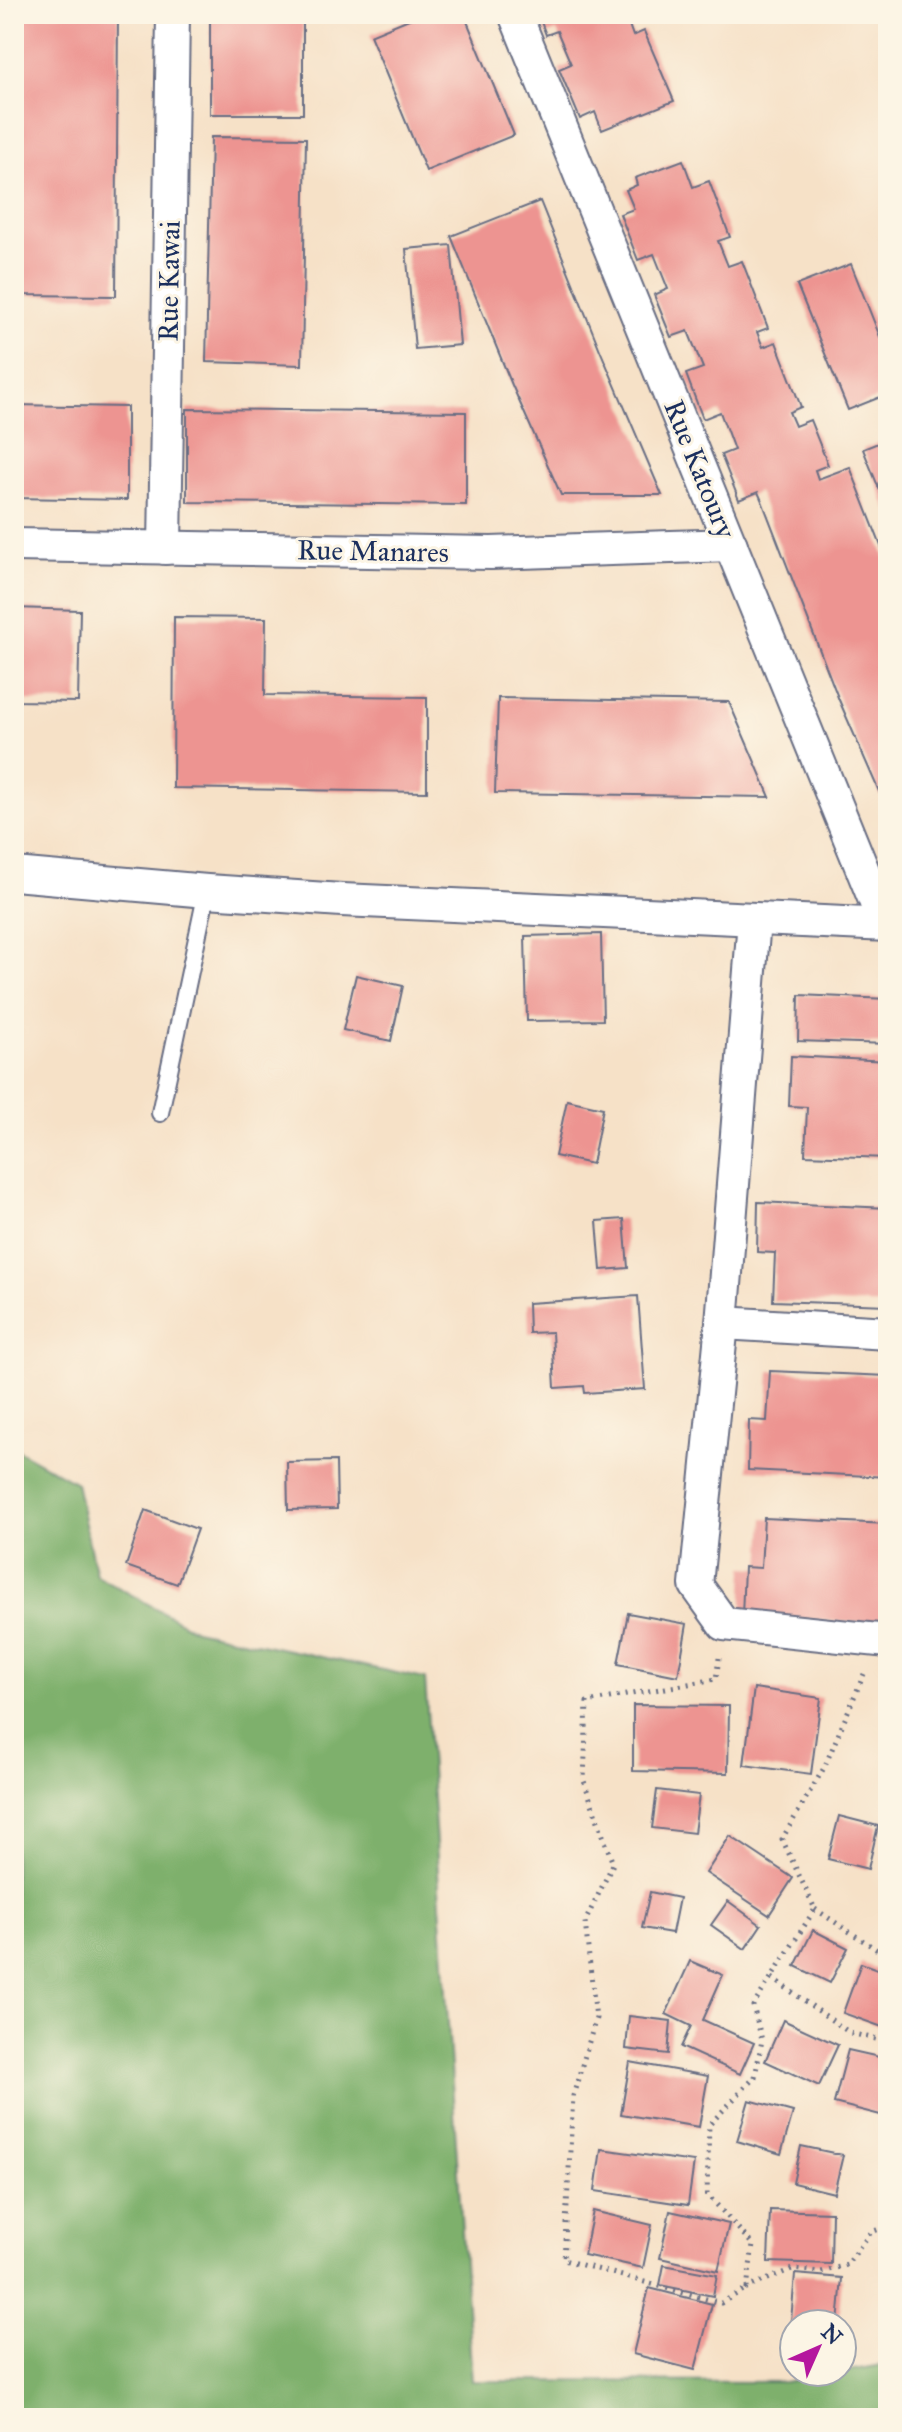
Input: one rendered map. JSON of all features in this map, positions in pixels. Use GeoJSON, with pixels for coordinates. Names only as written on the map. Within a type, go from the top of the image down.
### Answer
{"type":"FeatureCollection","features":[{"type":"Feature","properties":{"kind":"street","name":"Rue Kawai"},"geometry":{"type":"LineString","coordinates":[[165,548],[173,14]]}},
{"type":"Feature","properties":{"kind":"street","name":"Rue Katoury"},"geometry":{"type":"LineString","coordinates":[[515,14],[886,925]]}},
{"type":"Feature","properties":{"kind":"street","name":"Rue Manares"},"geometry":{"type":"LineString","coordinates":[[14,545],[491,553],[731,545]]}},
{"type":"Feature","properties":{"kind":"street"},"geometry":{"type":"LineString","coordinates":[[14,874],[342,900],[886,925]]}},
{"type":"Feature","properties":{"kind":"street"},"geometry":{"type":"LineString","coordinates":[[754,920],[722,1323],[696,1585],[724,1624],[883,1641]]}},
{"type":"Feature","properties":{"kind":"street"},"geometry":{"type":"LineString","coordinates":[[722,1323],[888,1333]]}},
{"type":"Feature","properties":{"kind":"lane"},"geometry":{"type":"LineString","coordinates":[[160,1113],[207,891]]}},
{"type":"Feature","properties":{"kind":"path"},"geometry":{"type":"LineString","coordinates":[[724,1624],[716,1679],[587,1702],[584,1781],[613,1864],[585,1922],[596,2018],[573,2096],[564,2260],[721,2303],[792,2269],[821,2272],[847,2265],[871,2232],[888,2226]]}},
{"type":"Feature","properties":{"kind":"path"},"geometry":{"type":"LineString","coordinates":[[883,1641],[824,1768],[782,1839],[815,1909],[888,1957]]}},
{"type":"Feature","properties":{"kind":"path"},"geometry":{"type":"LineString","coordinates":[[747,2288],[753,2245],[707,2194],[709,2125],[755,2077],[762,2040],[753,2006],[815,1909]]}},
{"type":"Feature","properties":{"kind":"path"},"geometry":{"type":"LineString","coordinates":[[772,1978],[850,2033],[888,2042]]}},
{"type":"Feature","properties":{"kind":"green space"},"geometry":{"type":"Polygon","coordinates":[[[14,1448],[76,1483],[96,1575],[195,1630],[425,1679],[472,2381],[778,2382],[778,2388],[858,2388],[858,2369],[888,2364],[888,2418],[14,2418],[14,1448]]]}},
{"type":"Feature","properties":{"kind":"building"},"geometry":{"type":"Polygon","coordinates":[[[22,14],[118,14],[116,296],[19,295],[22,14]]]}},
{"type":"Feature","properties":{"kind":"building"},"geometry":{"type":"Polygon","coordinates":[[[210,14],[303,14],[303,114],[210,114],[210,14]]]}},
{"type":"Feature","properties":{"kind":"building"},"geometry":{"type":"Polygon","coordinates":[[[421,14],[464,14],[514,135],[426,171],[370,35],[421,14]]]}},
{"type":"Feature","properties":{"kind":"building"},"geometry":{"type":"Polygon","coordinates":[[[538,14],[639,14],[640,17],[628,22],[633,36],[644,31],[674,101],[602,130],[595,112],[580,119],[559,69],[571,64],[557,31],[546,35],[538,14]]]}},
{"type":"Feature","properties":{"kind":"building"},"geometry":{"type":"Polygon","coordinates":[[[211,137],[306,138],[302,365],[206,362],[211,137]]]}},
{"type":"Feature","properties":{"kind":"building"},"geometry":{"type":"Polygon","coordinates":[[[683,160],[693,187],[709,181],[730,237],[718,241],[728,266],[742,261],[768,328],[757,332],[763,347],[776,342],[801,407],[789,412],[795,426],[810,420],[828,465],[815,470],[818,479],[850,467],[888,564],[888,812],[839,700],[758,492],[739,500],[721,455],[734,450],[720,412],[703,419],[686,374],[703,368],[688,331],[671,337],[654,295],[668,289],[654,254],[638,260],[620,214],[634,209],[626,190],[637,185],[635,178],[683,160]]]}},
{"type":"Feature","properties":{"kind":"building"},"geometry":{"type":"Polygon","coordinates":[[[540,201],[662,495],[561,495],[512,385],[451,236],[540,201]]]}},
{"type":"Feature","properties":{"kind":"building"},"geometry":{"type":"Polygon","coordinates":[[[451,245],[460,345],[415,349],[406,249],[451,245]]]}},
{"type":"Feature","properties":{"kind":"building"},"geometry":{"type":"Polygon","coordinates":[[[851,264],[888,357],[888,394],[848,410],[797,285],[851,264]]]}},
{"type":"Feature","properties":{"kind":"building"},"geometry":{"type":"Polygon","coordinates":[[[14,405],[127,407],[127,500],[14,498],[14,405]]]}},
{"type":"Feature","properties":{"kind":"building"},"geometry":{"type":"Polygon","coordinates":[[[187,409],[466,412],[466,505],[187,502],[187,409]]]}},
{"type":"Feature","properties":{"kind":"building"},"geometry":{"type":"Polygon","coordinates":[[[888,439],[888,511],[863,449],[888,439]]]}},
{"type":"Feature","properties":{"kind":"building"},"geometry":{"type":"Polygon","coordinates":[[[14,608],[80,610],[78,702],[14,701],[14,608]]]}},
{"type":"Feature","properties":{"kind":"building"},"geometry":{"type":"Polygon","coordinates":[[[174,617],[266,618],[265,695],[427,697],[427,792],[173,788],[174,617]]]}},
{"type":"Feature","properties":{"kind":"building"},"geometry":{"type":"Polygon","coordinates":[[[498,698],[729,702],[770,797],[495,793],[498,698]]]}},
{"type":"Feature","properties":{"kind":"building"},"geometry":{"type":"Polygon","coordinates":[[[601,934],[603,1020],[527,1021],[525,936],[601,934]]]}},
{"type":"Feature","properties":{"kind":"building"},"geometry":{"type":"Polygon","coordinates":[[[356,975],[403,986],[391,1041],[343,1030],[356,975]]]}},
{"type":"Feature","properties":{"kind":"building"},"geometry":{"type":"Polygon","coordinates":[[[799,995],[888,999],[888,1044],[798,1041],[799,995]]]}},
{"type":"Feature","properties":{"kind":"building"},"geometry":{"type":"Polygon","coordinates":[[[791,1056],[888,1061],[888,1158],[805,1155],[807,1107],[789,1106],[791,1056]]]}},
{"type":"Feature","properties":{"kind":"building"},"geometry":{"type":"Polygon","coordinates":[[[567,1100],[603,1108],[592,1164],[555,1156],[567,1100]]]}},
{"type":"Feature","properties":{"kind":"building"},"geometry":{"type":"Polygon","coordinates":[[[758,1202],[888,1208],[888,1305],[773,1301],[775,1253],[757,1252],[758,1202]]]}},
{"type":"Feature","properties":{"kind":"building"},"geometry":{"type":"Polygon","coordinates":[[[624,1219],[628,1268],[601,1270],[597,1221],[624,1219]]]}},
{"type":"Feature","properties":{"kind":"building"},"geometry":{"type":"Polygon","coordinates":[[[638,1296],[645,1389],[585,1393],[584,1386],[555,1388],[552,1332],[529,1333],[528,1303],[638,1296]]]}},
{"type":"Feature","properties":{"kind":"building"},"geometry":{"type":"Polygon","coordinates":[[[770,1371],[888,1376],[888,1477],[748,1470],[749,1420],[767,1421],[770,1371]]]}},
{"type":"Feature","properties":{"kind":"building"},"geometry":{"type":"Polygon","coordinates":[[[336,1461],[337,1509],[288,1510],[287,1462],[336,1461]]]}},
{"type":"Feature","properties":{"kind":"building"},"geometry":{"type":"Polygon","coordinates":[[[145,1510],[197,1529],[177,1584],[126,1566],[145,1510]]]}},
{"type":"Feature","properties":{"kind":"building"},"geometry":{"type":"Polygon","coordinates":[[[764,1518],[888,1524],[888,1624],[742,1617],[744,1567],[761,1568],[764,1518]]]}},
{"type":"Feature","properties":{"kind":"building"},"geometry":{"type":"Polygon","coordinates":[[[628,1613],[687,1624],[678,1676],[618,1664],[628,1613]]]}},
{"type":"Feature","properties":{"kind":"building"},"geometry":{"type":"Polygon","coordinates":[[[754,1688],[821,1698],[811,1774],[744,1765],[754,1688]]]}},
{"type":"Feature","properties":{"kind":"building"},"geometry":{"type":"Polygon","coordinates":[[[633,1705],[729,1706],[728,1773],[633,1771],[633,1705]]]}},
{"type":"Feature","properties":{"kind":"building"},"geometry":{"type":"Polygon","coordinates":[[[657,1790],[699,1795],[694,1833],[652,1828],[657,1790]]]}},
{"type":"Feature","properties":{"kind":"building"},"geometry":{"type":"Polygon","coordinates":[[[839,1816],[878,1826],[868,1869],[828,1859],[839,1816]]]}},
{"type":"Feature","properties":{"kind":"building"},"geometry":{"type":"Polygon","coordinates":[[[730,1836],[793,1878],[769,1915],[706,1873],[730,1836]]]}},
{"type":"Feature","properties":{"kind":"building"},"geometry":{"type":"Polygon","coordinates":[[[650,1892],[679,1898],[672,1933],[642,1928],[650,1892]]]}},
{"type":"Feature","properties":{"kind":"building"},"geometry":{"type":"Polygon","coordinates":[[[728,1901],[761,1925],[745,1949],[711,1925],[728,1901]]]}},
{"type":"Feature","properties":{"kind":"building"},"geometry":{"type":"Polygon","coordinates":[[[813,1930],[848,1948],[830,1983],[795,1966],[813,1930]]]}},
{"type":"Feature","properties":{"kind":"building"},"geometry":{"type":"Polygon","coordinates":[[[690,1961],[723,1975],[703,2020],[754,2043],[740,2074],[681,2047],[691,2026],[666,2014],[690,1961]]]}},
{"type":"Feature","properties":{"kind":"building"},"geometry":{"type":"Polygon","coordinates":[[[861,1963],[888,1973],[888,2029],[843,2013],[861,1963]]]}},
{"type":"Feature","properties":{"kind":"building"},"geometry":{"type":"Polygon","coordinates":[[[629,2016],[671,2021],[668,2054],[626,2049],[629,2016]]]}},
{"type":"Feature","properties":{"kind":"building"},"geometry":{"type":"Polygon","coordinates":[[[783,2020],[838,2045],[819,2086],[765,2061],[783,2020]]]}},
{"type":"Feature","properties":{"kind":"building"},"geometry":{"type":"Polygon","coordinates":[[[848,2050],[888,2059],[888,2117],[834,2103],[848,2050]]]}},
{"type":"Feature","properties":{"kind":"building"},"geometry":{"type":"Polygon","coordinates":[[[630,2062],[708,2076],[699,2127],[621,2114],[630,2062]]]}},
{"type":"Feature","properties":{"kind":"building"},"geometry":{"type":"Polygon","coordinates":[[[749,2100],[793,2112],[781,2154],[737,2141],[749,2100]]]}},
{"type":"Feature","properties":{"kind":"building"},"geometry":{"type":"Polygon","coordinates":[[[801,2146],[843,2155],[834,2193],[793,2183],[801,2146]]]}},
{"type":"Feature","properties":{"kind":"building"},"geometry":{"type":"Polygon","coordinates":[[[601,2149],[694,2162],[688,2205],[595,2191],[601,2149]]]}},
{"type":"Feature","properties":{"kind":"building"},"geometry":{"type":"Polygon","coordinates":[[[770,2210],[832,2212],[831,2264],[768,2262],[770,2210]]]}},
{"type":"Feature","properties":{"kind":"building"},"geometry":{"type":"Polygon","coordinates":[[[593,2211],[652,2225],[643,2268],[584,2255],[593,2211]]]}},
{"type":"Feature","properties":{"kind":"building"},"geometry":{"type":"Polygon","coordinates":[[[670,2211],[729,2224],[718,2271],[660,2258],[670,2211]]]}},
{"type":"Feature","properties":{"kind":"building"},"geometry":{"type":"Polygon","coordinates":[[[664,2265],[717,2275],[713,2296],[660,2285],[664,2265]]]}},
{"type":"Feature","properties":{"kind":"building"},"geometry":{"type":"Polygon","coordinates":[[[795,2274],[842,2278],[839,2308],[792,2308],[795,2274]]]}},
{"type":"Feature","properties":{"kind":"building"},"geometry":{"type":"Polygon","coordinates":[[[649,2288],[712,2304],[695,2370],[633,2354],[649,2288]]]}}]}
